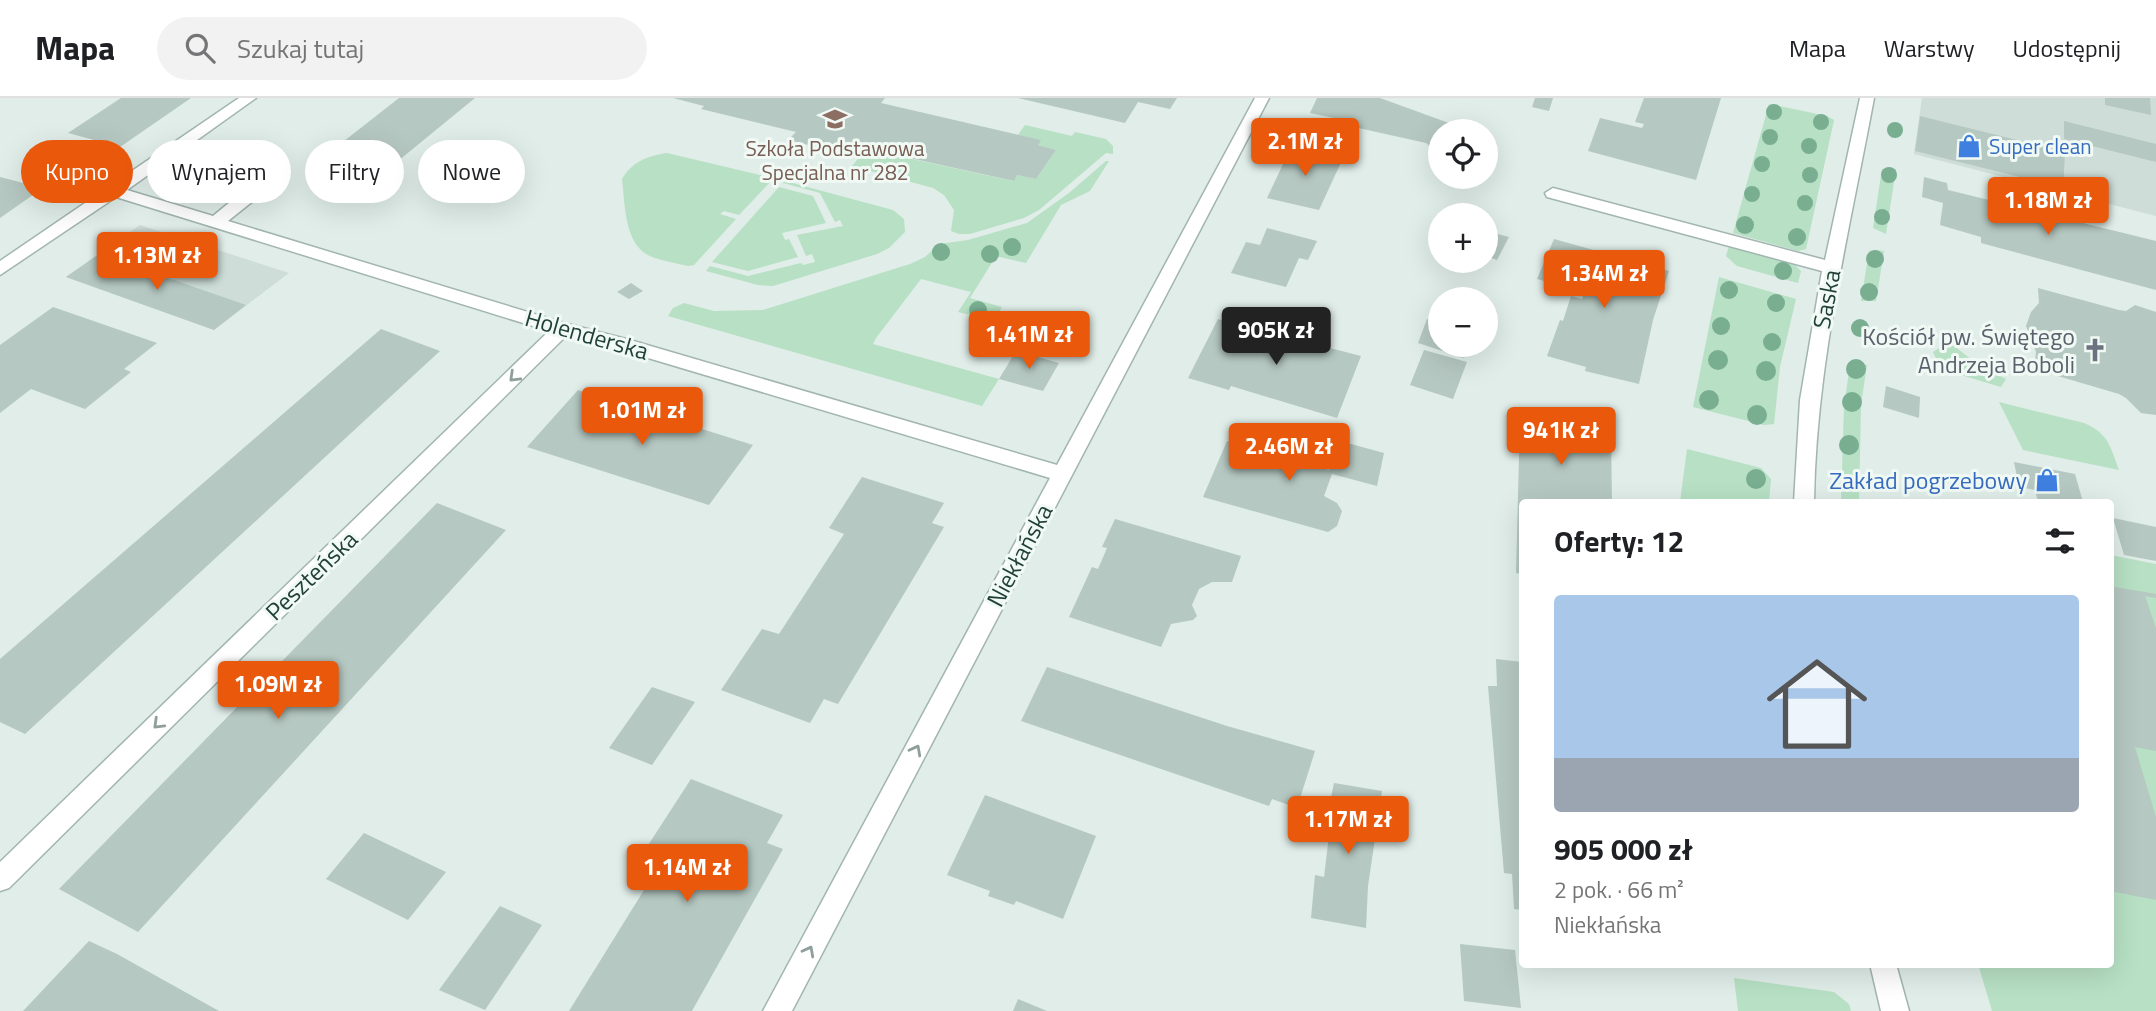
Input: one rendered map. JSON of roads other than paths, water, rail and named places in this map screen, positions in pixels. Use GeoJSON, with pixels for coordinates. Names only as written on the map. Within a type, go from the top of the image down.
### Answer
{"type":"FeatureCollection","features":[{"type":"Feature","properties":{"kind":"street"},"geometry":{"type":"LineString","coordinates":[[133,178],[249,98]]}},
{"type":"Feature","properties":{"kind":"street","name":"Niekłańska"},"geometry":{"type":"LineString","coordinates":[[777,1011],[1262,98]]}},
{"type":"Feature","properties":{"kind":"street","name":"Saska"},"geometry":{"type":"LineString","coordinates":[[1804,499],[1806,438],[1816,356],[1867,98]]}},
{"type":"Feature","properties":{"kind":"street"},"geometry":{"type":"LineString","coordinates":[[1553,193],[1832,268]]}},
{"type":"Feature","properties":{"kind":"street","name":"Holenderska"},"geometry":{"type":"LineString","coordinates":[[133,197],[562,329],[630,346],[1062,474]]}},
{"type":"Feature","properties":{"kind":"street"},"geometry":{"type":"LineString","coordinates":[[0,269],[96,203]]}},
{"type":"Feature","properties":{"kind":"street"},"geometry":{"type":"LineString","coordinates":[[216,222],[240,203]]}},
{"type":"Feature","properties":{"kind":"street","name":"Peszteńska"},"geometry":{"type":"LineString","coordinates":[[0,879],[562,329]]}},
{"type":"Feature","properties":{"kind":"street"},"geometry":{"type":"LineString","coordinates":[[1884,968],[1895,1011]]}},
{"type":"Feature","properties":{"kind":"place","name":"Szkoła Podstawowa Specjalna nr 282"},"geometry":{"type":"Point","coordinates":[835,119]}},
{"type":"Feature","properties":{"kind":"place","name":"Super clean"},"geometry":{"type":"Point","coordinates":[1969,146]}},
{"type":"Feature","properties":{"kind":"place","name":"Kościół pw. Świętego Andrzeja Boboli"},"geometry":{"type":"Point","coordinates":[2095,350]}},
{"type":"Feature","properties":{"kind":"place","name":"Zakład pogrzebowy"},"geometry":{"type":"Point","coordinates":[2047,480]}}]}
